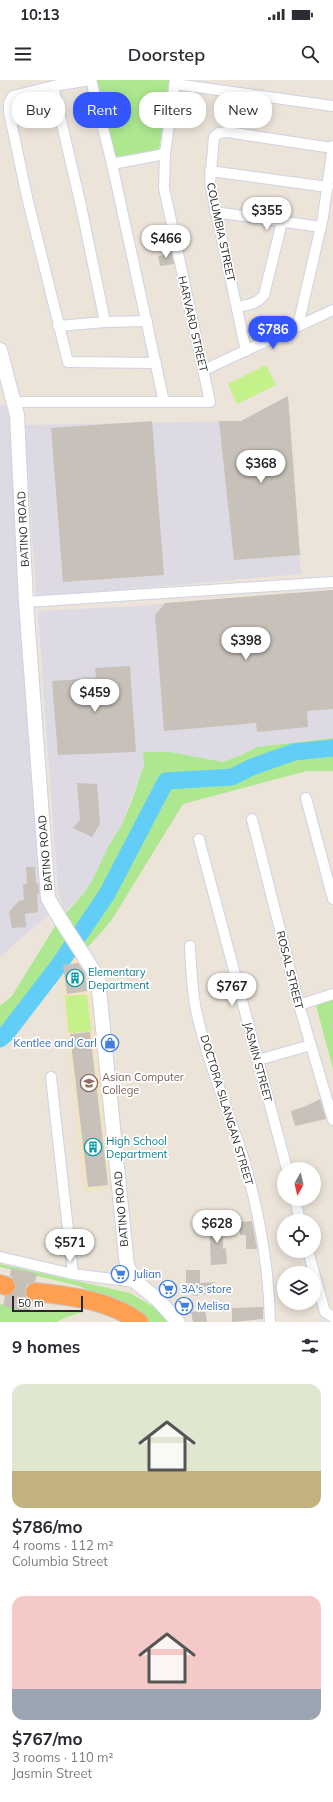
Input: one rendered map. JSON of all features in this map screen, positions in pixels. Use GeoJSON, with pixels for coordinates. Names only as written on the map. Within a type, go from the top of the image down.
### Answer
{"type":"FeatureCollection","features":[{"type":"Feature","properties":{"kind":"highway"},"geometry":{"type":"LineString","coordinates":[[35,1292],[74,1297],[105,1305],[130,1315],[139,1322]]}},
{"type":"Feature","properties":{"kind":"main road","name":"BATINO ROAD"},"geometry":{"type":"LineString","coordinates":[[0,350],[17,415],[26,602],[48,898],[59,919],[83,952],[98,979],[127,1266],[136,1282],[157,1298],[178,1322]]}},
{"type":"Feature","properties":{"kind":"street"},"geometry":{"type":"LineString","coordinates":[[14,402],[164,402],[156,363],[147,321],[112,164],[91,80],[53,86],[13,96],[9,106],[27,197],[68,362],[156,363]]}},
{"type":"Feature","properties":{"kind":"street"},"geometry":{"type":"LineString","coordinates":[[175,82],[220,85],[333,106]]}},
{"type":"Feature","properties":{"kind":"street","name":"HARVARD STREET"},"geometry":{"type":"LineString","coordinates":[[164,402],[210,402],[164,188],[165,154],[175,82]]}},
{"type":"Feature","properties":{"kind":"street"},"geometry":{"type":"LineString","coordinates":[[53,86],[81,206],[105,322]]}},
{"type":"Feature","properties":{"kind":"street","name":"COLUMBIA STREET"},"geometry":{"type":"LineString","coordinates":[[246,351],[210,183],[214,137],[219,133],[227,132],[333,147]]}},
{"type":"Feature","properties":{"kind":"street"},"geometry":{"type":"LineString","coordinates":[[298,326],[321,226],[333,147]]}},
{"type":"Feature","properties":{"kind":"street"},"geometry":{"type":"LineString","coordinates":[[112,164],[165,154]]}},
{"type":"Feature","properties":{"kind":"street"},"geometry":{"type":"LineString","coordinates":[[210,171],[328,187]]}},
{"type":"Feature","properties":{"kind":"street"},"geometry":{"type":"LineString","coordinates":[[216,212],[321,226]]}},
{"type":"Feature","properties":{"kind":"street"},"geometry":{"type":"LineString","coordinates":[[237,307],[252,304],[260,300],[264,295],[282,222]]}},
{"type":"Feature","properties":{"kind":"street"},"geometry":{"type":"LineString","coordinates":[[204,370],[333,310]]}},
{"type":"Feature","properties":{"kind":"street"},"geometry":{"type":"LineString","coordinates":[[58,326],[105,322],[147,321]]}},
{"type":"Feature","properties":{"kind":"street"},"geometry":{"type":"LineString","coordinates":[[26,602],[333,582]]}},
{"type":"Feature","properties":{"kind":"street"},"geometry":{"type":"LineString","coordinates":[[306,798],[333,899]]}},
{"type":"Feature","properties":{"kind":"street","name":"ROSAL STREET"},"geometry":{"type":"LineString","coordinates":[[252,819],[298,1005],[310,1045],[330,1098],[333,1120]]}},
{"type":"Feature","properties":{"kind":"street","name":"JASMIN STREET"},"geometry":{"type":"LineString","coordinates":[[199,839],[285,1162]]}},
{"type":"Feature","properties":{"kind":"street","name":"DOCTORA SILANGAN STREET"},"geometry":{"type":"LineString","coordinates":[[190,946],[193,988],[200,1025],[244,1161],[255,1204],[268,1278],[270,1322]]}},
{"type":"Feature","properties":{"kind":"street"},"geometry":{"type":"LineString","coordinates":[[298,1005],[333,994]]}},
{"type":"Feature","properties":{"kind":"street"},"geometry":{"type":"LineString","coordinates":[[258,1060],[310,1045]]}},
{"type":"Feature","properties":{"kind":"street"},"geometry":{"type":"LineString","coordinates":[[51,1077],[73,1274]]}},
{"type":"Feature","properties":{"kind":"street"},"geometry":{"type":"LineString","coordinates":[[0,1257],[73,1274],[136,1282]]}},
{"type":"Feature","properties":{"kind":"street"},"geometry":{"type":"LineString","coordinates":[[310,1258],[329,1314]]}},
{"type":"Feature","properties":{"kind":"shaded area"},"geometry":{"type":"Polygon","coordinates":[[[288,396],[301,574],[36,597],[25,425],[241,421],[288,396]]]}},
{"type":"Feature","properties":{"kind":"shaded area"},"geometry":{"type":"Polygon","coordinates":[[[0,405],[6,406],[11,423],[51,914],[31,929],[0,957],[0,405]]]}},
{"type":"Feature","properties":{"kind":"shaded area"},"geometry":{"type":"Polygon","coordinates":[[[333,590],[333,738],[257,747],[223,762],[170,752],[143,752],[144,765],[121,826],[109,845],[92,881],[84,893],[65,912],[59,898],[38,611],[138,606],[333,590]]]}},
{"type":"Feature","properties":{"kind":"shaded area","name":"Asian Computer College"},"geometry":{"type":"Polygon","coordinates":[[[82,954],[95,979],[116,1188],[84,1192],[59,965],[82,954]]]}},
{"type":"Feature","properties":{"kind":"green space"},"geometry":{"type":"Polygon","coordinates":[[[97,80],[169,80],[167,92],[139,92],[139,128],[162,128],[159,150],[114,157],[108,128],[131,128],[131,92],[100,92],[97,80]]]}},
{"type":"Feature","properties":{"kind":"green space"},"geometry":{"type":"Polygon","coordinates":[[[266,365],[276,385],[237,404],[228,384],[266,365]]]}},
{"type":"Feature","properties":{"kind":"green space"},"geometry":{"type":"Polygon","coordinates":[[[333,738],[333,771],[307,771],[183,804],[111,921],[82,954],[59,965],[6,1034],[0,1039],[0,1006],[12,996],[57,923],[84,893],[92,881],[109,845],[121,826],[131,803],[144,765],[143,752],[170,752],[223,762],[257,747],[333,738]]]}},
{"type":"Feature","properties":{"kind":"green space"},"geometry":{"type":"Polygon","coordinates":[[[87,995],[91,1031],[69,1033],[65,996],[87,995]]]}},
{"type":"Feature","properties":{"kind":"green space"},"geometry":{"type":"Polygon","coordinates":[[[333,997],[333,1069],[315,1002],[333,997]]]}},
{"type":"Feature","properties":{"kind":"green space"},"geometry":{"type":"Polygon","coordinates":[[[0,1264],[130,1293],[157,1309],[169,1322],[149,1322],[115,1302],[79,1286],[0,1267],[0,1264]]]}},
{"type":"Feature","properties":{"kind":"green space"},"geometry":{"type":"Polygon","coordinates":[[[0,1304],[30,1311],[83,1312],[64,1318],[57,1322],[0,1322],[0,1304]]]}},
{"type":"Feature","properties":{"kind":"building"},"geometry":{"type":"Polygon","coordinates":[[[171,250],[174,264],[160,266],[158,256],[164,255],[163,251],[171,250]]]}},
{"type":"Feature","properties":{"kind":"building"},"geometry":{"type":"Polygon","coordinates":[[[288,396],[300,555],[234,560],[219,421],[241,421],[288,396]]]}},
{"type":"Feature","properties":{"kind":"building"},"geometry":{"type":"Polygon","coordinates":[[[152,421],[164,575],[63,582],[51,428],[152,421]]]}},
{"type":"Feature","properties":{"kind":"building"},"geometry":{"type":"Polygon","coordinates":[[[333,590],[333,709],[307,711],[308,727],[257,732],[256,723],[164,731],[155,615],[165,603],[333,590]]]}},
{"type":"Feature","properties":{"kind":"building"},"geometry":{"type":"Polygon","coordinates":[[[130,666],[136,752],[58,755],[52,681],[96,678],[95,668],[130,666]]]}},
{"type":"Feature","properties":{"kind":"building"},"geometry":{"type":"Polygon","coordinates":[[[77,783],[97,784],[100,824],[92,837],[73,828],[80,820],[77,783]]]}},
{"type":"Feature","properties":{"kind":"building"},"geometry":{"type":"Polygon","coordinates":[[[26,867],[35,867],[36,883],[38,883],[39,894],[37,894],[38,912],[25,914],[26,927],[12,928],[9,912],[19,901],[24,900],[23,884],[27,884],[26,867]]]}},
{"type":"Feature","properties":{"kind":"building","name":"Elementary Department"},"geometry":{"type":"Polygon","coordinates":[[[78,963],[85,973],[87,991],[67,994],[63,965],[78,963]]]}},
{"type":"Feature","properties":{"kind":"building"},"geometry":{"type":"Polygon","coordinates":[[[90,1032],[108,1185],[88,1187],[70,1034],[90,1032]]]}},
{"type":"Feature","properties":{"kind":"building"},"geometry":{"type":"Polygon","coordinates":[[[320,1099],[326,1119],[295,1126],[291,1111],[320,1099]]]}},
{"type":"Feature","properties":{"kind":"building"},"geometry":{"type":"Polygon","coordinates":[[[252,1221],[257,1249],[246,1249],[246,1235],[240,1235],[239,1222],[252,1221]]]}},
{"type":"Feature","properties":{"kind":"building"},"geometry":{"type":"Polygon","coordinates":[[[209,1222],[223,1222],[223,1249],[226,1248],[227,1264],[211,1265],[209,1222]]]}},
{"type":"Feature","properties":{"kind":"building"},"geometry":{"type":"Polygon","coordinates":[[[11,1268],[37,1274],[35,1282],[27,1285],[25,1290],[26,1297],[31,1301],[29,1312],[3,1306],[5,1296],[13,1294],[16,1289],[14,1279],[10,1276],[11,1268]]]}},
{"type":"Feature","properties":{"kind":"building"},"geometry":{"type":"Polygon","coordinates":[[[186,1270],[200,1270],[200,1283],[215,1282],[216,1293],[193,1296],[191,1283],[186,1283],[186,1270]]]}},
{"type":"Feature","properties":{"kind":"building"},"geometry":{"type":"Polygon","coordinates":[[[263,1307],[263,1319],[232,1322],[232,1308],[263,1307]]]}},
{"type":"Feature","properties":{"kind":"building"},"geometry":{"type":"Polygon","coordinates":[[[205,1310],[207,1322],[193,1322],[191,1312],[205,1310]]]}},
{"type":"Feature","properties":{"kind":"waterway"},"geometry":{"type":"LineString","coordinates":[[0,1039],[6,1034],[59,965],[107,894],[166,781],[232,777],[252,767],[294,752],[333,748]]}},
{"type":"Feature","properties":{"kind":"tunnel"},"geometry":{"type":"LineString","coordinates":[[6,1286],[35,1292]]}},
{"type":"Feature","properties":{"kind":"place","name":"Elementary Department"},"geometry":{"type":"Point","coordinates":[75,978]}},
{"type":"Feature","properties":{"kind":"place","name":"Kentlee and Carl"},"geometry":{"type":"Point","coordinates":[110,1043]}},
{"type":"Feature","properties":{"kind":"place","name":"Asian Computer College"},"geometry":{"type":"Point","coordinates":[89,1083]}},
{"type":"Feature","properties":{"kind":"place","name":"High School Department"},"geometry":{"type":"Point","coordinates":[93,1147]}},
{"type":"Feature","properties":{"kind":"place","name":"Julian"},"geometry":{"type":"Point","coordinates":[120,1274]}},
{"type":"Feature","properties":{"kind":"place","name":"3A's store"},"geometry":{"type":"Point","coordinates":[168,1289]}},
{"type":"Feature","properties":{"kind":"place","name":"Melisa"},"geometry":{"type":"Point","coordinates":[184,1306]}}]}
